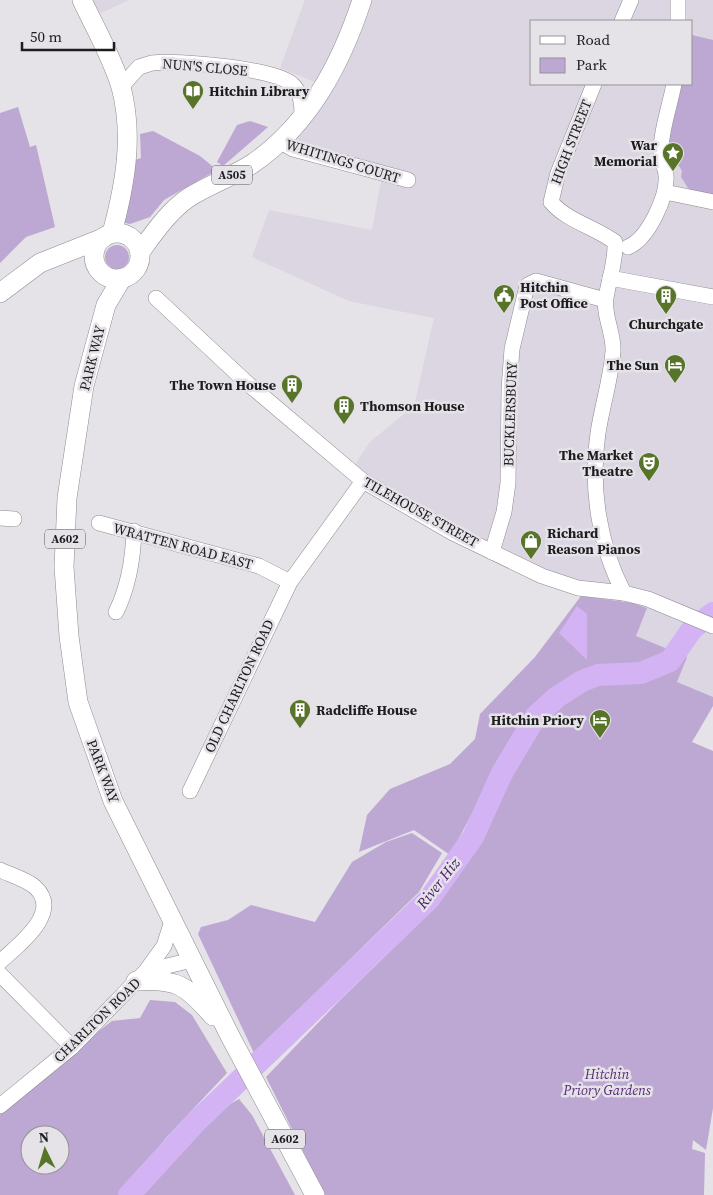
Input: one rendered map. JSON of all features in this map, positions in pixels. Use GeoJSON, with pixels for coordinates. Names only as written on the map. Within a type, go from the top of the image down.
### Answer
{"type":"FeatureCollection","features":[{"type":"Feature","properties":{"kind":"main road"},"geometry":{"type":"LineString","coordinates":[[82,0],[121,87],[128,142],[128,156],[107,235],[94,251],[98,267]]}},
{"type":"Feature","properties":{"kind":"main road","name":"A505"},"geometry":{"type":"LineString","coordinates":[[140,252],[163,222],[188,199],[252,164],[279,141],[302,116],[321,92],[344,52],[362,0]]}},
{"type":"Feature","properties":{"kind":"main road"},"geometry":{"type":"LineString","coordinates":[[0,293],[33,268],[58,256],[107,235],[126,234],[138,243],[140,252],[138,266],[130,274],[122,278],[107,276],[98,267],[75,257],[58,256]]}},
{"type":"Feature","properties":{"kind":"main road","name":"PARK WAY"},"geometry":{"type":"LineString","coordinates":[[98,267],[106,305]]}},
{"type":"Feature","properties":{"kind":"main road","name":"PARK WAY"},"geometry":{"type":"LineString","coordinates":[[122,278],[106,305],[84,386],[67,498],[64,567],[69,636],[78,702],[101,772],[113,801],[234,1043],[315,1195]]}},
{"type":"Feature","properties":{"kind":"main road"},"geometry":{"type":"LineString","coordinates":[[141,976],[162,980],[182,987],[199,1000],[234,1043]]}},
{"type":"Feature","properties":{"kind":"street"},"geometry":{"type":"LineString","coordinates":[[622,20],[631,0]]}},
{"type":"Feature","properties":{"kind":"street"},"geometry":{"type":"LineString","coordinates":[[678,0],[678,20]]}},
{"type":"Feature","properties":{"kind":"street","name":"NUN'S CLOSE"},"geometry":{"type":"LineString","coordinates":[[121,87],[140,67],[152,63],[246,69],[272,75],[291,83],[300,94],[302,116]]}},
{"type":"Feature","properties":{"kind":"street","name":"HIGH STREET"},"geometry":{"type":"LineString","coordinates":[[594,85],[558,173],[551,202],[559,212],[602,232],[615,242],[616,254],[610,278]]}},
{"type":"Feature","properties":{"kind":"street"},"geometry":{"type":"LineString","coordinates":[[628,247],[638,243],[644,236],[665,192],[666,175],[660,149],[674,85]]}},
{"type":"Feature","properties":{"kind":"street","name":"WHITINGS COURT"},"geometry":{"type":"LineString","coordinates":[[279,141],[293,148],[408,180]]}},
{"type":"Feature","properties":{"kind":"street"},"geometry":{"type":"LineString","coordinates":[[665,192],[713,202]]}},
{"type":"Feature","properties":{"kind":"street"},"geometry":{"type":"LineString","coordinates":[[624,593],[613,572],[605,548],[597,502],[598,433],[613,350],[613,335],[605,300],[610,278],[713,297]]}},
{"type":"Feature","properties":{"kind":"street","name":"BUCKLERSBURY"},"geometry":{"type":"LineString","coordinates":[[492,552],[504,512],[508,483],[509,389],[512,349],[528,285],[536,281],[605,300]]}},
{"type":"Feature","properties":{"kind":"street","name":"TILEHOUSE STREET"},"geometry":{"type":"LineString","coordinates":[[156,298],[246,382],[363,481],[453,533],[542,576],[578,588],[624,593],[648,599],[713,626]]}},
{"type":"Feature","properties":{"kind":"street"},"geometry":{"type":"LineString","coordinates":[[290,582],[363,481]]}},
{"type":"Feature","properties":{"kind":"street","name":"WRATTEN ROAD EAST"},"geometry":{"type":"LineString","coordinates":[[99,523],[259,566],[290,582]]}},
{"type":"Feature","properties":{"kind":"street"},"geometry":{"type":"LineString","coordinates":[[116,612],[125,593],[133,559],[134,532]]}},
{"type":"Feature","properties":{"kind":"street","name":"OLD CHARLTON ROAD"},"geometry":{"type":"LineString","coordinates":[[190,791],[290,582]]}},
{"type":"Feature","properties":{"kind":"street"},"geometry":{"type":"LineString","coordinates":[[0,870],[35,887],[43,899],[44,911],[37,926],[0,962]]}},
{"type":"Feature","properties":{"kind":"street","name":"CHARLTON ROAD"},"geometry":{"type":"LineString","coordinates":[[0,1106],[72,1048],[141,976],[164,946],[172,921]]}},
{"type":"Feature","properties":{"kind":"street","name":"CHARLTON ROAD"},"geometry":{"type":"LineString","coordinates":[[141,976],[192,960]]}},
{"type":"Feature","properties":{"kind":"street"},"geometry":{"type":"LineString","coordinates":[[0,974],[72,1048]]}},
{"type":"Feature","properties":{"kind":"shaded area"},"geometry":{"type":"Polygon","coordinates":[[[93,0],[129,0],[99,14],[93,0]]]}},
{"type":"Feature","properties":{"kind":"shaded area"},"geometry":{"type":"Polygon","coordinates":[[[305,0],[713,0],[713,697],[677,682],[686,657],[635,636],[647,607],[633,603],[581,596],[472,539],[352,469],[370,442],[414,406],[434,318],[349,301],[252,257],[269,210],[372,230],[382,176],[290,153],[293,133],[330,88],[280,68],[305,0]]]}},
{"type":"Feature","properties":{"kind":"shaded area"},"geometry":{"type":"Polygon","coordinates":[[[577,606],[587,614],[587,660],[559,633],[577,606]]]}},
{"type":"Feature","properties":{"kind":"green space"},"geometry":{"type":"Polygon","coordinates":[[[693,35],[713,40],[713,196],[690,191],[681,177],[682,171],[679,166],[669,165],[667,126],[677,85],[693,85],[693,35]]]}},
{"type":"Feature","properties":{"kind":"green space"},"geometry":{"type":"Polygon","coordinates":[[[18,107],[30,147],[36,145],[55,227],[26,237],[0,263],[0,113],[18,107]]]}},
{"type":"Feature","properties":{"kind":"green space"},"geometry":{"type":"Polygon","coordinates":[[[250,121],[268,127],[223,166],[217,162],[237,125],[250,121]]]}},
{"type":"Feature","properties":{"kind":"green space"},"geometry":{"type":"Polygon","coordinates":[[[153,131],[200,156],[217,170],[164,200],[150,217],[130,224],[121,222],[135,160],[141,158],[140,134],[153,131]]]}},
{"type":"Feature","properties":{"kind":"green space"},"geometry":{"type":"Polygon","coordinates":[[[117,245],[122,246],[128,252],[128,262],[122,268],[117,269],[112,268],[106,262],[105,257],[106,252],[112,246],[117,245]]]}},
{"type":"Feature","properties":{"kind":"green space","name":"Hitchin Priory Gardens"},"geometry":{"type":"Polygon","coordinates":[[[581,596],[633,603],[647,608],[636,636],[687,657],[677,682],[713,697],[713,706],[692,742],[713,751],[713,1108],[706,1150],[693,1140],[692,1149],[705,1153],[704,1195],[325,1195],[266,1077],[340,1000],[438,905],[503,786],[490,780],[450,855],[414,830],[359,852],[367,815],[390,789],[450,764],[475,739],[480,714],[535,657],[581,596]]]}},
{"type":"Feature","properties":{"kind":"green space"},"geometry":{"type":"Polygon","coordinates":[[[412,833],[442,853],[419,892],[254,1053],[198,934],[201,927],[228,920],[251,905],[315,922],[352,862],[386,842],[412,833]]]}},
{"type":"Feature","properties":{"kind":"green space"},"geometry":{"type":"Polygon","coordinates":[[[150,1000],[175,1002],[192,1015],[227,1073],[165,1139],[121,1195],[0,1195],[0,1114],[72,1051],[112,1021],[140,1018],[150,1000]]]}},
{"type":"Feature","properties":{"kind":"green space"},"geometry":{"type":"Polygon","coordinates":[[[239,1099],[252,1115],[295,1195],[136,1195],[223,1108],[239,1099]]]}},
{"type":"Feature","properties":{"kind":"waterway","name":"River Hiz"},"geometry":{"type":"LineString","coordinates":[[129,1195],[196,1122],[430,898],[473,837],[502,773],[536,716],[557,697],[582,681],[598,675],[641,673],[670,661],[692,629],[713,613]]}},
{"type":"Feature","properties":{"kind":"place","name":"Hitchin Library"},"geometry":{"type":"Point","coordinates":[193,110]}},
{"type":"Feature","properties":{"kind":"place","name":"War Memorial"},"geometry":{"type":"Point","coordinates":[673,172]}},
{"type":"Feature","properties":{"kind":"place","name":"Hitchin Post Office"},"geometry":{"type":"Point","coordinates":[504,314]}},
{"type":"Feature","properties":{"kind":"place","name":"Churchgate"},"geometry":{"type":"Point","coordinates":[666,315]}},
{"type":"Feature","properties":{"kind":"place","name":"The Sun"},"geometry":{"type":"Point","coordinates":[675,384]}},
{"type":"Feature","properties":{"kind":"place","name":"The Town House"},"geometry":{"type":"Point","coordinates":[292,404]}},
{"type":"Feature","properties":{"kind":"place","name":"Thomson House"},"geometry":{"type":"Point","coordinates":[344,425]}},
{"type":"Feature","properties":{"kind":"place","name":"The Market Theatre"},"geometry":{"type":"Point","coordinates":[649,482]}},
{"type":"Feature","properties":{"kind":"place","name":"Richard Reason Pianos"},"geometry":{"type":"Point","coordinates":[531,560]}},
{"type":"Feature","properties":{"kind":"place","name":"Radcliffe House"},"geometry":{"type":"Point","coordinates":[300,729]}},
{"type":"Feature","properties":{"kind":"place","name":"Hitchin Priory"},"geometry":{"type":"Point","coordinates":[600,739]}}]}
